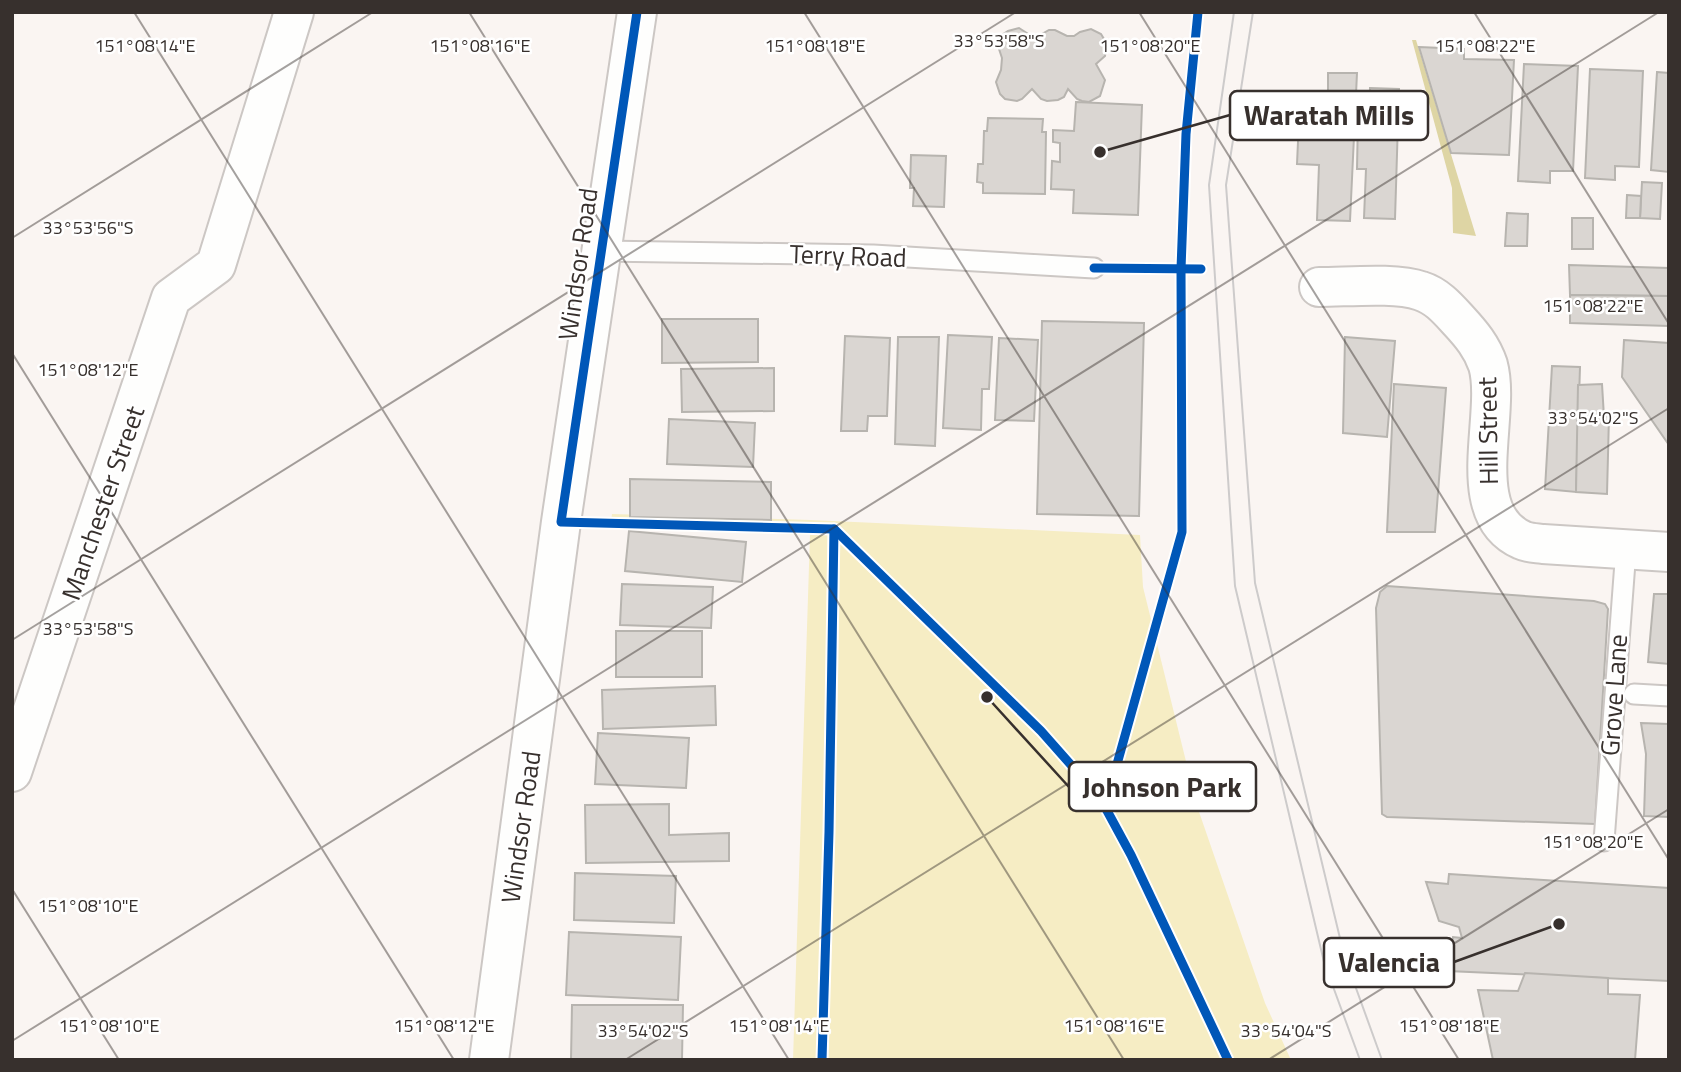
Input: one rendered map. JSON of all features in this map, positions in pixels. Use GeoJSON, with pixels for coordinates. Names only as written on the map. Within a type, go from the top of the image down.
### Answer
{"type":"FeatureCollection","features":[{"type":"Feature","properties":{"kind":"street","name":"Manchester Street"},"geometry":{"type":"LineString","coordinates":[[12,772],[172,298],[216,265],[294,12]]}},
{"type":"Feature","properties":{"kind":"street","name":"Windsor Road"},"geometry":{"type":"LineString","coordinates":[[489,1060],[561,522],[636,12]]}},
{"type":"Feature","properties":{"kind":"street","name":"Hill Street"},"geometry":{"type":"LineString","coordinates":[[1319,287],[1402,287],[1423,291],[1441,301],[1481,348],[1491,386],[1488,491],[1493,511],[1506,530],[1523,541],[1669,552]]}},
{"type":"Feature","properties":{"kind":"lane","name":"Terry Road"},"geometry":{"type":"LineString","coordinates":[[601,251],[873,255],[1094,268]]}},
{"type":"Feature","properties":{"kind":"lane","name":"Grove Lane"},"geometry":{"type":"LineString","coordinates":[[1604,841],[1626,549]]}},
{"type":"Feature","properties":{"kind":"lane"},"geometry":{"type":"LineString","coordinates":[[1634,694],[1669,695]]}},
{"type":"Feature","properties":{"kind":"shaded area"},"geometry":{"type":"Polygon","coordinates":[[[1412,40],[1416,40],[1476,236],[1453,233],[1452,188],[1412,40]]]}},
{"type":"Feature","properties":{"kind":"shaded area"},"geometry":{"type":"Polygon","coordinates":[[[612,514],[1140,535],[1143,587],[1197,806],[1265,1003],[1291,1060],[793,1060],[810,535],[610,529],[612,514]]]}},
{"type":"Feature","properties":{"kind":"building"},"geometry":{"type":"Polygon","coordinates":[[[1019,28],[1030,35],[1055,30],[1067,36],[1074,36],[1091,29],[1101,34],[1107,44],[1105,56],[1096,64],[1105,80],[1100,96],[1089,102],[1082,101],[1068,89],[1064,97],[1047,101],[1041,99],[1032,89],[1017,101],[1005,99],[996,82],[1002,58],[998,46],[1002,35],[1019,28]]]}},
{"type":"Feature","properties":{"kind":"building"},"geometry":{"type":"Polygon","coordinates":[[[1419,47],[1464,49],[1464,59],[1514,60],[1509,155],[1451,153],[1419,47]]]}},
{"type":"Feature","properties":{"kind":"building"},"geometry":{"type":"Polygon","coordinates":[[[1524,64],[1578,66],[1573,171],[1550,171],[1550,183],[1518,181],[1524,64]]]}},
{"type":"Feature","properties":{"kind":"building"},"geometry":{"type":"Polygon","coordinates":[[[1590,69],[1643,71],[1639,167],[1615,166],[1615,180],[1585,178],[1590,69]]]}},
{"type":"Feature","properties":{"kind":"building"},"geometry":{"type":"Polygon","coordinates":[[[1657,72],[1669,73],[1669,172],[1651,170],[1657,72]]]}},
{"type":"Feature","properties":{"kind":"building"},"geometry":{"type":"Polygon","coordinates":[[[1328,73],[1357,73],[1350,221],[1317,220],[1319,165],[1297,164],[1300,97],[1328,99],[1328,73]]]}},
{"type":"Feature","properties":{"kind":"building"},"geometry":{"type":"Polygon","coordinates":[[[1370,88],[1399,89],[1395,219],[1364,218],[1366,169],[1357,169],[1358,117],[1369,117],[1370,88]]]}},
{"type":"Feature","properties":{"kind":"building"},"geometry":{"type":"Polygon","coordinates":[[[1076,102],[1142,105],[1138,215],[1073,213],[1074,190],[1051,189],[1052,161],[1060,162],[1060,143],[1053,142],[1053,130],[1074,131],[1076,102]]]}},
{"type":"Feature","properties":{"kind":"building"},"geometry":{"type":"Polygon","coordinates":[[[988,118],[1043,119],[1042,132],[1046,132],[1045,194],[983,193],[983,183],[977,182],[978,164],[983,164],[984,131],[987,131],[988,118]]]}},
{"type":"Feature","properties":{"kind":"building"},"geometry":{"type":"Polygon","coordinates":[[[911,155],[946,156],[944,207],[913,206],[914,188],[910,188],[911,155]]]}},
{"type":"Feature","properties":{"kind":"building"},"geometry":{"type":"Polygon","coordinates":[[[1642,182],[1662,183],[1660,219],[1640,218],[1642,182]]]}},
{"type":"Feature","properties":{"kind":"building"},"geometry":{"type":"Polygon","coordinates":[[[1627,195],[1641,196],[1640,218],[1626,218],[1627,195]]]}},
{"type":"Feature","properties":{"kind":"building"},"geometry":{"type":"Polygon","coordinates":[[[1507,213],[1528,214],[1527,246],[1505,246],[1507,213]]]}},
{"type":"Feature","properties":{"kind":"building"},"geometry":{"type":"Polygon","coordinates":[[[1572,218],[1593,218],[1593,249],[1572,249],[1572,218]]]}},
{"type":"Feature","properties":{"kind":"building"},"geometry":{"type":"Polygon","coordinates":[[[1569,265],[1669,268],[1669,296],[1570,295],[1569,265]]]}},
{"type":"Feature","properties":{"kind":"building"},"geometry":{"type":"Polygon","coordinates":[[[1570,295],[1669,296],[1669,326],[1570,323],[1570,295]]]}},
{"type":"Feature","properties":{"kind":"building"},"geometry":{"type":"Polygon","coordinates":[[[662,319],[758,319],[758,362],[662,363],[662,319]]]}},
{"type":"Feature","properties":{"kind":"building"},"geometry":{"type":"Polygon","coordinates":[[[1042,321],[1144,323],[1139,516],[1037,514],[1042,321]]]}},
{"type":"Feature","properties":{"kind":"building"},"geometry":{"type":"Polygon","coordinates":[[[948,335],[992,337],[989,389],[982,389],[981,430],[943,428],[948,335]]]}},
{"type":"Feature","properties":{"kind":"building"},"geometry":{"type":"Polygon","coordinates":[[[845,336],[890,338],[887,416],[868,416],[867,431],[841,431],[845,336]]]}},
{"type":"Feature","properties":{"kind":"building"},"geometry":{"type":"Polygon","coordinates":[[[898,337],[939,337],[935,446],[895,444],[898,337]]]}},
{"type":"Feature","properties":{"kind":"building"},"geometry":{"type":"Polygon","coordinates":[[[1345,337],[1395,341],[1387,437],[1343,433],[1345,337]]]}},
{"type":"Feature","properties":{"kind":"building"},"geometry":{"type":"Polygon","coordinates":[[[999,338],[1038,340],[1034,421],[995,420],[999,338]]]}},
{"type":"Feature","properties":{"kind":"building"},"geometry":{"type":"Polygon","coordinates":[[[1624,340],[1669,343],[1669,445],[1622,377],[1624,340]]]}},
{"type":"Feature","properties":{"kind":"building"},"geometry":{"type":"Polygon","coordinates":[[[1552,366],[1580,367],[1576,492],[1545,489],[1552,366]]]}},
{"type":"Feature","properties":{"kind":"building"},"geometry":{"type":"Polygon","coordinates":[[[774,368],[774,411],[682,412],[681,369],[774,368]]]}},
{"type":"Feature","properties":{"kind":"building"},"geometry":{"type":"Polygon","coordinates":[[[1394,384],[1446,388],[1435,532],[1387,532],[1394,384]]]}},
{"type":"Feature","properties":{"kind":"building"},"geometry":{"type":"Polygon","coordinates":[[[1602,384],[1604,417],[1609,416],[1607,494],[1576,492],[1578,385],[1602,384]]]}},
{"type":"Feature","properties":{"kind":"building"},"geometry":{"type":"Polygon","coordinates":[[[669,419],[755,423],[753,467],[667,464],[669,419]]]}},
{"type":"Feature","properties":{"kind":"building"},"geometry":{"type":"Polygon","coordinates":[[[630,479],[771,482],[771,520],[630,517],[630,479]]]}},
{"type":"Feature","properties":{"kind":"building"},"geometry":{"type":"Polygon","coordinates":[[[629,531],[746,542],[742,582],[625,571],[629,531]]]}},
{"type":"Feature","properties":{"kind":"building"},"geometry":{"type":"Polygon","coordinates":[[[622,584],[713,587],[711,628],[620,625],[622,584]]]}},
{"type":"Feature","properties":{"kind":"building"},"geometry":{"type":"Polygon","coordinates":[[[1387,586],[1605,604],[1608,609],[1595,824],[1387,817],[1382,814],[1376,608],[1380,592],[1387,586]]]}},
{"type":"Feature","properties":{"kind":"building"},"geometry":{"type":"Polygon","coordinates":[[[1654,594],[1669,594],[1669,664],[1648,662],[1654,594]]]}},
{"type":"Feature","properties":{"kind":"building"},"geometry":{"type":"Polygon","coordinates":[[[616,631],[702,631],[702,677],[616,677],[616,631]]]}},
{"type":"Feature","properties":{"kind":"building"},"geometry":{"type":"Polygon","coordinates":[[[715,686],[716,725],[603,729],[602,690],[715,686]]]}},
{"type":"Feature","properties":{"kind":"building"},"geometry":{"type":"Polygon","coordinates":[[[1641,723],[1669,724],[1669,817],[1644,816],[1646,754],[1641,723]]]}},
{"type":"Feature","properties":{"kind":"building"},"geometry":{"type":"Polygon","coordinates":[[[598,733],[689,738],[686,788],[595,784],[598,733]]]}},
{"type":"Feature","properties":{"kind":"building"},"geometry":{"type":"Polygon","coordinates":[[[669,804],[669,835],[729,833],[729,861],[586,863],[585,805],[669,804]]]}},
{"type":"Feature","properties":{"kind":"building"},"geometry":{"type":"Polygon","coordinates":[[[575,873],[676,876],[674,923],[574,920],[575,873]]]}},
{"type":"Feature","properties":{"kind":"building"},"geometry":{"type":"Polygon","coordinates":[[[1449,874],[1669,888],[1669,981],[1448,971],[1453,937],[1462,938],[1459,927],[1439,921],[1426,882],[1448,884],[1449,874]]]}},
{"type":"Feature","properties":{"kind":"building"},"geometry":{"type":"Polygon","coordinates":[[[569,932],[681,937],[678,1000],[566,995],[569,932]]]}},
{"type":"Feature","properties":{"kind":"building"},"geometry":{"type":"Polygon","coordinates":[[[1525,973],[1608,978],[1608,994],[1640,995],[1635,1060],[1493,1060],[1478,990],[1518,991],[1525,973]]]}},
{"type":"Feature","properties":{"kind":"building"},"geometry":{"type":"Polygon","coordinates":[[[572,1005],[683,1005],[682,1060],[571,1060],[572,1005]]]}},
{"type":"Feature","properties":{"kind":"tram line"},"geometry":{"type":"LineString","coordinates":[[1234,12],[1209,185],[1235,586],[1324,962],[1360,1060]]}},
{"type":"Feature","properties":{"kind":"tram line"},"geometry":{"type":"LineString","coordinates":[[1253,12],[1226,185],[1255,583],[1344,955],[1382,1060]]}},
{"type":"Feature","properties":{"kind":"cycle path"},"geometry":{"type":"LineString","coordinates":[[637,12],[561,522],[834,529],[1041,731],[1105,807],[1131,855],[1228,1060]]}},
{"type":"Feature","properties":{"kind":"cycle path"},"geometry":{"type":"LineString","coordinates":[[1105,807],[1182,532],[1181,269],[1186,134],[1198,12]]}},
{"type":"Feature","properties":{"kind":"cycle path"},"geometry":{"type":"LineString","coordinates":[[1094,268],[1201,269]]}},
{"type":"Feature","properties":{"kind":"cycle path"},"geometry":{"type":"LineString","coordinates":[[822,1060],[834,529]]}},
{"type":"Feature","properties":{"kind":"place","name":"Waratah Mills"},"geometry":{"type":"Point","coordinates":[1100,152]}},
{"type":"Feature","properties":{"kind":"place","name":"Johnson Park"},"geometry":{"type":"Point","coordinates":[987,697]}},
{"type":"Feature","properties":{"kind":"place","name":"Valencia"},"geometry":{"type":"Point","coordinates":[1559,924]}}]}
